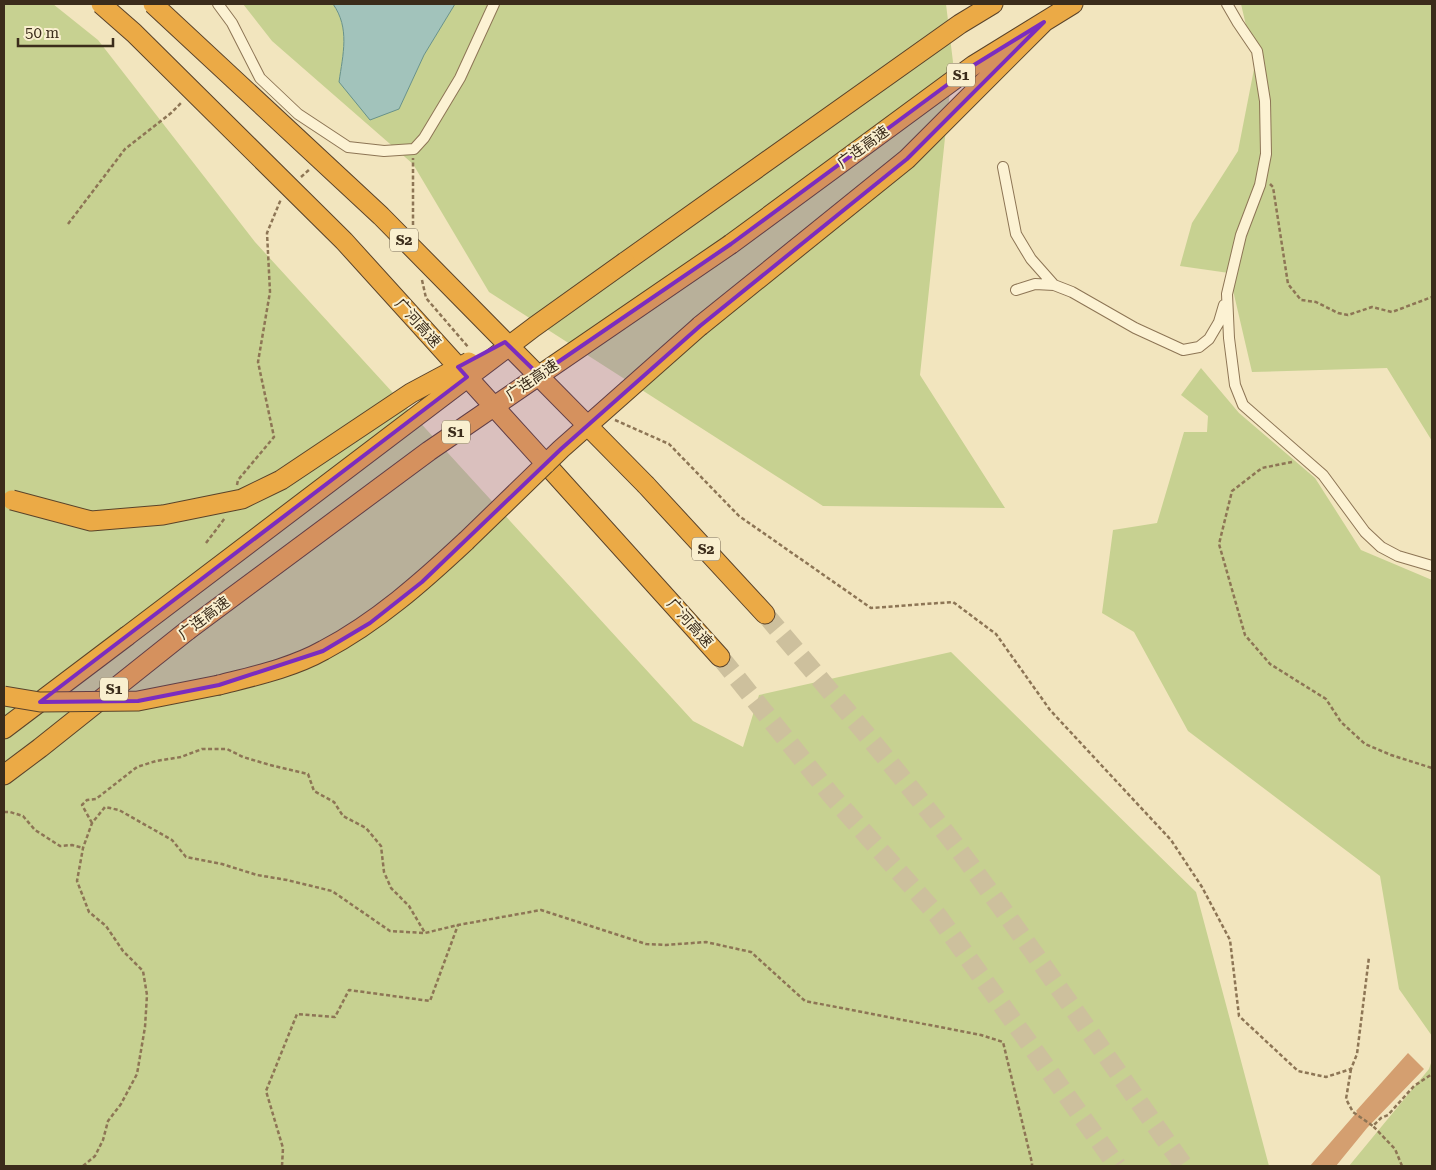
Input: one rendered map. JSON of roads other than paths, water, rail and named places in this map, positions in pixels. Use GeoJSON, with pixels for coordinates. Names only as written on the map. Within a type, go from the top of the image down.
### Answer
{"type":"FeatureCollection","features":[{"type":"Feature","properties":{"kind":"highway","name":"广河高速"},"geometry":{"type":"LineString","coordinates":[[102,4],[344,241],[720,656]]}},
{"type":"Feature","properties":{"kind":"highway","name":"S2"},"geometry":{"type":"LineString","coordinates":[[153,4],[381,216],[646,485],[766,614]]}},
{"type":"Feature","properties":{"kind":"highway","name":"S1"},"geometry":{"type":"LineString","coordinates":[[4,729],[534,327],[960,24],[993,4]]}},
{"type":"Feature","properties":{"kind":"highway","name":"广连高速"},"geometry":{"type":"LineString","coordinates":[[4,775],[188,630],[429,451],[731,244],[974,65],[1073,4]]}},
{"type":"Feature","properties":{"kind":"highway"},"geometry":{"type":"LineString","coordinates":[[4,696],[40,702],[138,701],[219,686],[279,669],[323,651],[370,623],[422,582],[561,449],[700,326],[906,160],[1044,22]]}},
{"type":"Feature","properties":{"kind":"highway"},"geometry":{"type":"LineString","coordinates":[[8,499],[91,521],[163,515],[242,499],[281,480],[411,393],[534,327]]}},
{"type":"Feature","properties":{"kind":"street"},"geometry":{"type":"LineString","coordinates":[[218,4],[232,24],[260,78],[298,114],[348,147],[384,151],[414,149],[424,138],[460,78],[494,4]]}},
{"type":"Feature","properties":{"kind":"street"},"geometry":{"type":"LineString","coordinates":[[1016,290],[1035,284],[1054,285],[1072,292],[1135,328],[1183,350],[1199,347],[1209,339],[1219,322],[1241,235],[1262,175],[1266,154],[1265,110],[1257,51],[1227,4]]}},
{"type":"Feature","properties":{"kind":"street"},"geometry":{"type":"LineString","coordinates":[[1003,167],[1016,234],[1031,259],[1054,285]]}},
{"type":"Feature","properties":{"kind":"street"},"geometry":{"type":"LineString","coordinates":[[1227,294],[1229,338],[1234,376],[1243,405],[1324,475],[1365,532],[1381,547],[1398,556],[1432,566]]}},
{"type":"Feature","properties":{"kind":"water"},"geometry":{"type":"Polygon","coordinates":[[[333,4],[455,4],[424,55],[399,109],[370,120],[339,82],[344,41],[342,22],[333,4]]]}},
{"type":"Feature","properties":{"kind":"tunnel"},"geometry":{"type":"LineString","coordinates":[[765,614],[944,830],[1184,1166]]}},
{"type":"Feature","properties":{"kind":"tunnel"},"geometry":{"type":"LineString","coordinates":[[720,657],[831,795],[938,916],[1117,1166]]}}]}
